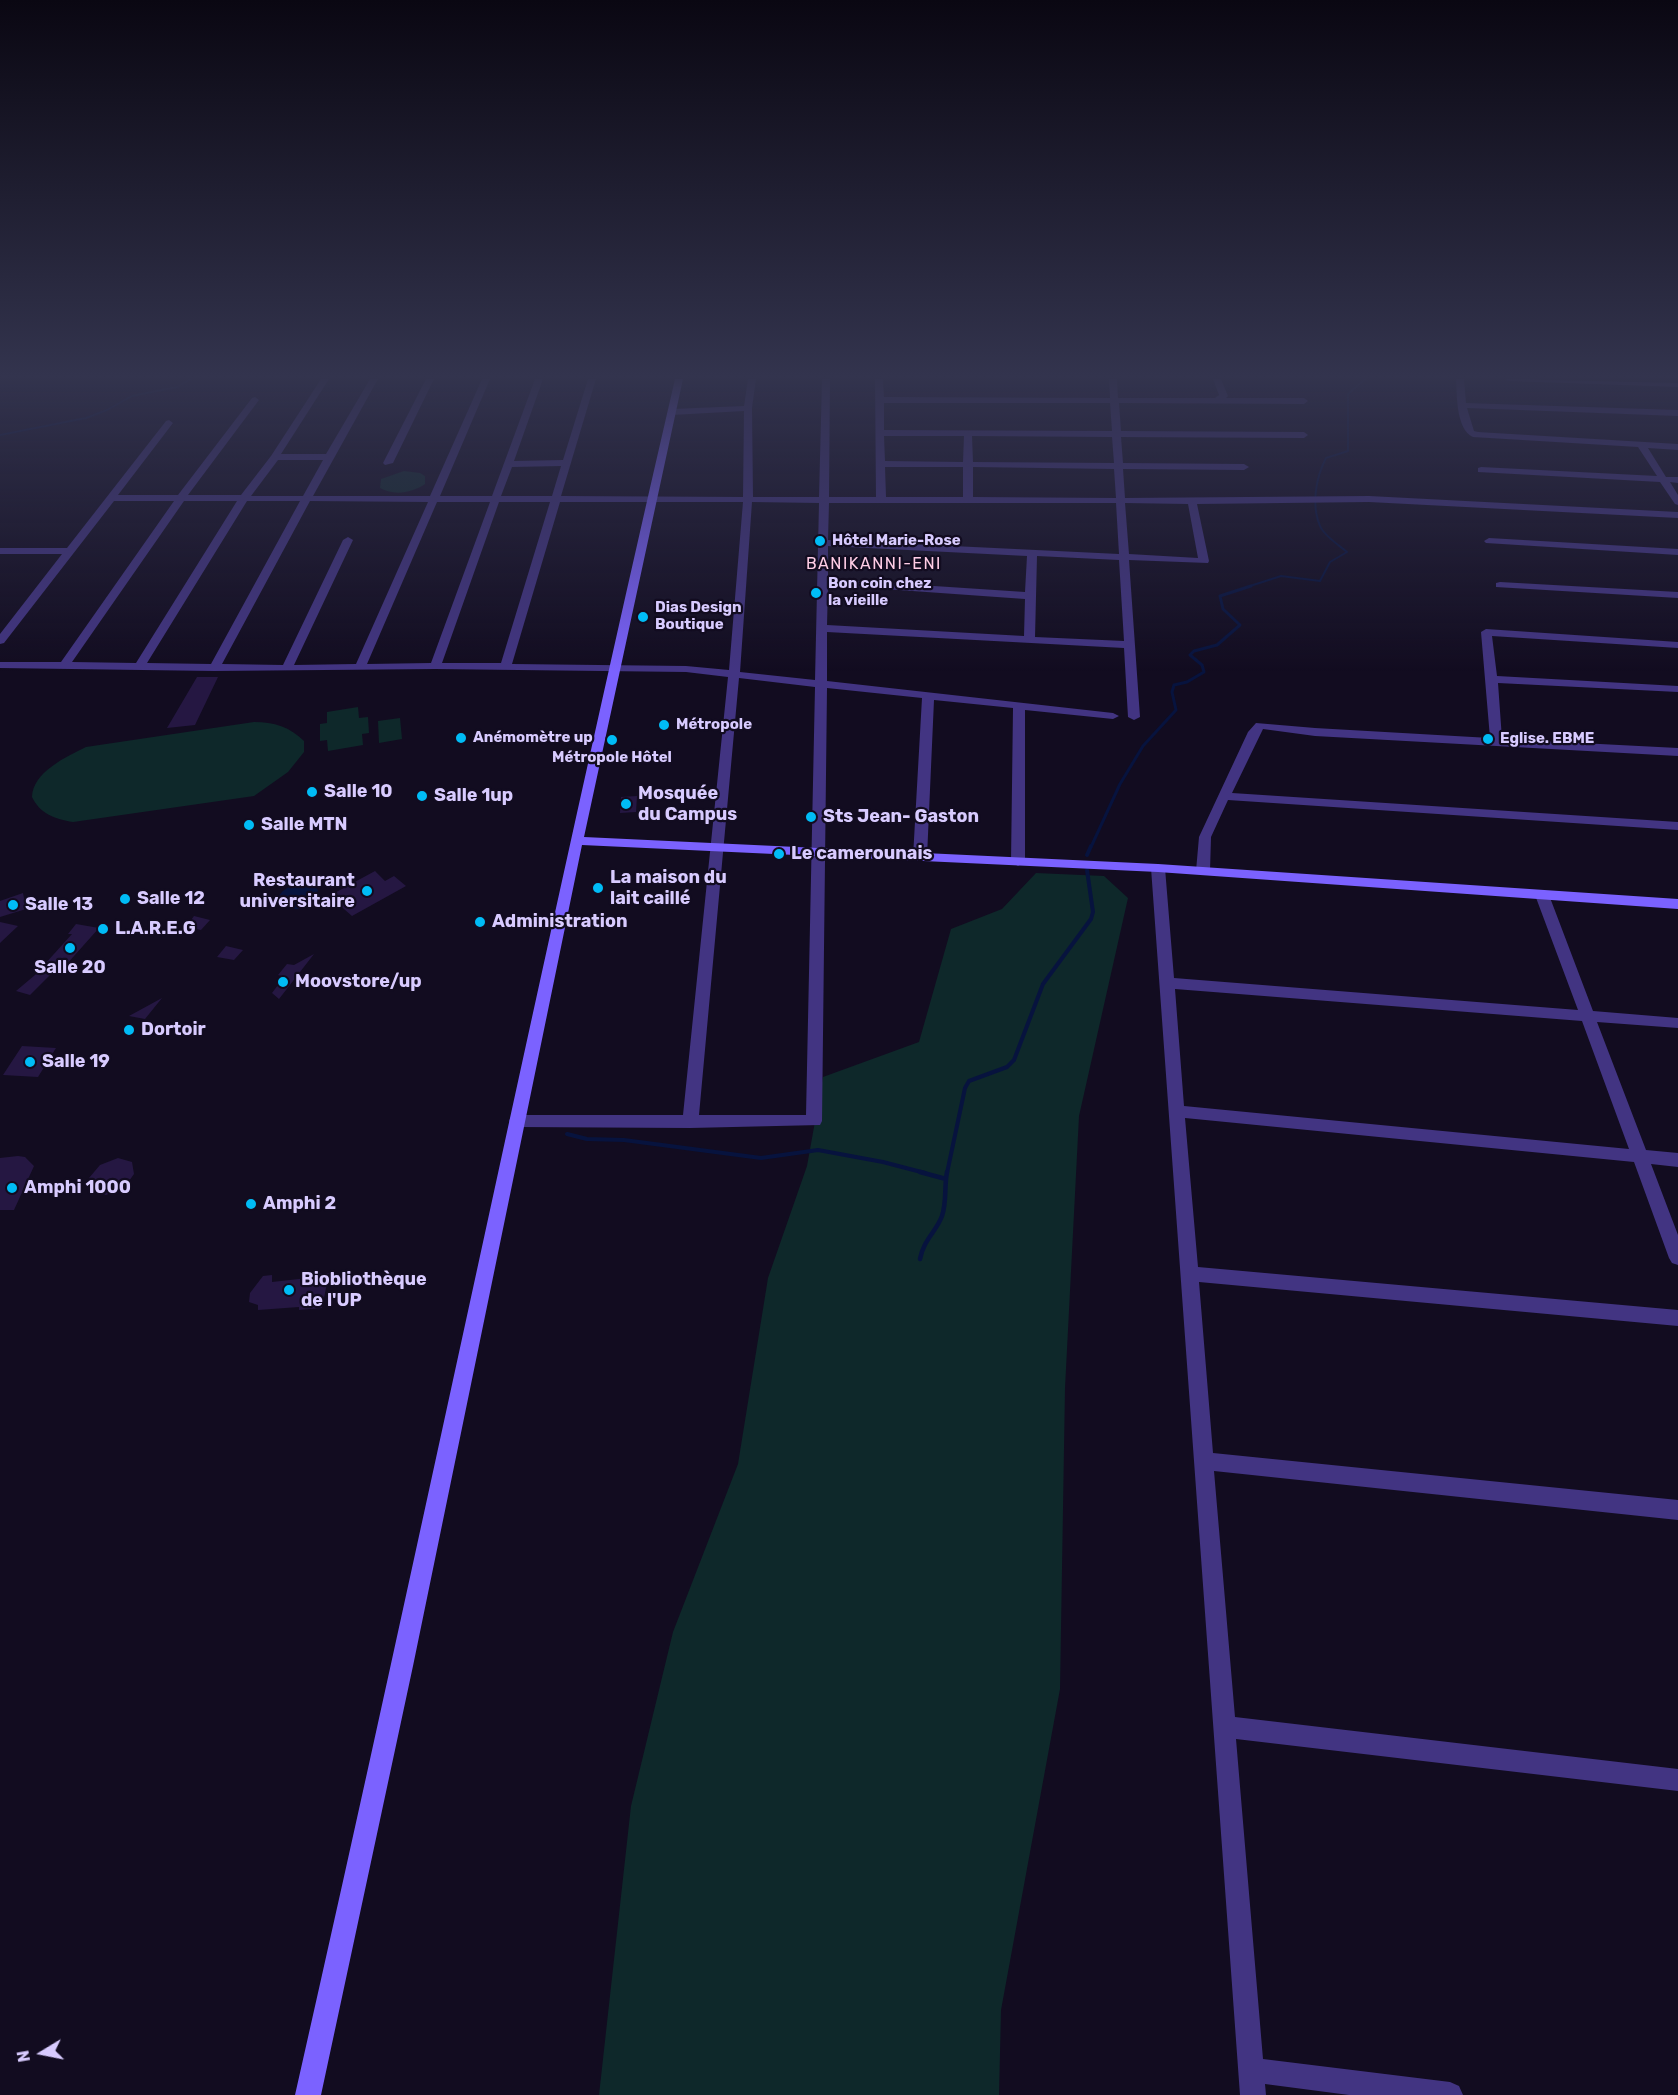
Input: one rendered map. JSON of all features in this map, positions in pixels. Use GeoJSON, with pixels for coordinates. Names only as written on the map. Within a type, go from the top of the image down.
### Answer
{"type":"FeatureCollection","features":[{"type":"Feature","properties":{"kind":"street"},"geometry":{"type":"LineString","coordinates":[[0,641],[127,477]]}},
{"type":"Feature","properties":{"kind":"street"},"geometry":{"type":"LineString","coordinates":[[65,665],[197,477]]}},
{"type":"Feature","properties":{"kind":"street"},"geometry":{"type":"LineString","coordinates":[[140,665],[244,498],[260,477]]}},
{"type":"Feature","properties":{"kind":"street"},"geometry":{"type":"LineString","coordinates":[[214,668],[319,477]]}},
{"type":"Feature","properties":{"kind":"street"},"geometry":{"type":"LineString","coordinates":[[360,667],[444,477]]}},
{"type":"Feature","properties":{"kind":"street"},"geometry":{"type":"LineString","coordinates":[[435,666],[503,477]]}},
{"type":"Feature","properties":{"kind":"street"},"geometry":{"type":"LineString","coordinates":[[505,667],[562,477]]}},
{"type":"Feature","properties":{"kind":"street"},"geometry":{"type":"LineString","coordinates":[[308,2095],[358,1874],[576,840],[657,477]]}},
{"type":"Feature","properties":{"kind":"street"},"geometry":{"type":"LineString","coordinates":[[690,1122],[734,675],[747,477]]}},
{"type":"Feature","properties":{"kind":"street"},"geometry":{"type":"LineString","coordinates":[[517,1121],[814,1121],[824,477]]}},
{"type":"Feature","properties":{"kind":"street"},"geometry":{"type":"LineString","coordinates":[[881,500],[882,477]]}},
{"type":"Feature","properties":{"kind":"street"},"geometry":{"type":"LineString","coordinates":[[968,477],[968,500]]}},
{"type":"Feature","properties":{"kind":"street"},"geometry":{"type":"LineString","coordinates":[[1119,477],[1134,717]]}},
{"type":"Feature","properties":{"kind":"street"},"geometry":{"type":"LineString","coordinates":[[1618,477],[1678,480]]}},
{"type":"Feature","properties":{"kind":"street"},"geometry":{"type":"LineString","coordinates":[[1663,479],[1678,502]]}},
{"type":"Feature","properties":{"kind":"street"},"geometry":{"type":"LineString","coordinates":[[111,498],[1326,501],[1370,499],[1678,515]]}},
{"type":"Feature","properties":{"kind":"street"},"geometry":{"type":"LineString","coordinates":[[823,543],[1204,561],[1192,500]]}},
{"type":"Feature","properties":{"kind":"street"},"geometry":{"type":"LineString","coordinates":[[287,668],[348,540]]}},
{"type":"Feature","properties":{"kind":"street"},"geometry":{"type":"LineString","coordinates":[[1489,541],[1678,552]]}},
{"type":"Feature","properties":{"kind":"street"},"geometry":{"type":"LineString","coordinates":[[0,551],[70,551]]}},
{"type":"Feature","properties":{"kind":"street"},"geometry":{"type":"LineString","coordinates":[[1029,639],[1032,553]]}},
{"type":"Feature","properties":{"kind":"street"},"geometry":{"type":"LineString","coordinates":[[822,582],[1031,596]]}},
{"type":"Feature","properties":{"kind":"street"},"geometry":{"type":"LineString","coordinates":[[1500,585],[1678,596]]}},
{"type":"Feature","properties":{"kind":"street"},"geometry":{"type":"LineString","coordinates":[[821,628],[1130,645]]}},
{"type":"Feature","properties":{"kind":"street"},"geometry":{"type":"LineString","coordinates":[[1496,742],[1486,632],[1678,645]]}},
{"type":"Feature","properties":{"kind":"street"},"geometry":{"type":"LineString","coordinates":[[0,665],[686,669],[1113,716]]}},
{"type":"Feature","properties":{"kind":"street"},"geometry":{"type":"LineString","coordinates":[[1492,679],[1678,689]]}},
{"type":"Feature","properties":{"kind":"street"},"geometry":{"type":"LineString","coordinates":[[920,857],[928,696]]}},
{"type":"Feature","properties":{"kind":"street"},"geometry":{"type":"LineString","coordinates":[[1018,706],[1018,862]]}},
{"type":"Feature","properties":{"kind":"street"},"geometry":{"type":"LineString","coordinates":[[1203,871],[1204,837],[1254,732],[1260,725],[1275,729],[1678,752]]}},
{"type":"Feature","properties":{"kind":"street"},"geometry":{"type":"LineString","coordinates":[[1223,796],[1678,826]]}},
{"type":"Feature","properties":{"kind":"street"},"geometry":{"type":"LineString","coordinates":[[576,840],[1158,868],[1678,904]]}},
{"type":"Feature","properties":{"kind":"street"},"geometry":{"type":"LineString","coordinates":[[1158,868],[1253,2095]]}},
{"type":"Feature","properties":{"kind":"street"},"geometry":{"type":"LineString","coordinates":[[1542,895],[1678,1258]]}},
{"type":"Feature","properties":{"kind":"street"},"geometry":{"type":"LineString","coordinates":[[1167,983],[1678,1023]]}},
{"type":"Feature","properties":{"kind":"street"},"geometry":{"type":"LineString","coordinates":[[1177,1111],[1678,1160]]}},
{"type":"Feature","properties":{"kind":"street"},"geometry":{"type":"LineString","coordinates":[[1190,1274],[1678,1318]]}},
{"type":"Feature","properties":{"kind":"street"},"geometry":{"type":"LineString","coordinates":[[1204,1461],[1678,1510]]}},
{"type":"Feature","properties":{"kind":"street"},"geometry":{"type":"LineString","coordinates":[[1224,1727],[1678,1780]]}},
{"type":"Feature","properties":{"kind":"street"},"geometry":{"type":"LineString","coordinates":[[1251,2070],[1450,2095]]}},
{"type":"Feature","properties":{"kind":"green space"},"geometry":{"type":"Polygon","coordinates":[[[387,477],[425,477],[425,484],[414,490],[391,492],[380,488],[381,479],[387,477]]]}},
{"type":"Feature","properties":{"kind":"green space"},"geometry":{"type":"Polygon","coordinates":[[[358,707],[359,718],[368,717],[369,733],[362,734],[363,745],[328,751],[327,740],[320,741],[320,724],[327,723],[327,712],[358,707]]]}},
{"type":"Feature","properties":{"kind":"green space"},"geometry":{"type":"Polygon","coordinates":[[[400,718],[402,739],[379,743],[378,721],[400,718]]]}},
{"type":"Feature","properties":{"kind":"green space"},"geometry":{"type":"Polygon","coordinates":[[[254,722],[275,724],[293,732],[304,741],[304,752],[288,772],[254,796],[73,822],[44,812],[32,797],[38,780],[44,773],[86,747],[254,722]]]}},
{"type":"Feature","properties":{"kind":"green space"},"geometry":{"type":"Polygon","coordinates":[[[1036,873],[1104,876],[1128,898],[1079,1116],[1065,1388],[1060,1689],[1001,2010],[999,2095],[599,2095],[631,1806],[673,1632],[738,1464],[768,1278],[807,1166],[823,1077],[919,1042],[951,929],[1002,909],[1036,873]]]}},
{"type":"Feature","properties":{"kind":"shaded area"},"geometry":{"type":"Polygon","coordinates":[[[302,883],[314,886],[318,890],[315,900],[299,909],[281,906],[278,897],[280,894],[288,887],[302,883]]]}},
{"type":"Feature","properties":{"kind":"building"},"geometry":{"type":"Polygon","coordinates":[[[197,677],[218,677],[195,725],[167,728],[197,677]]]}},
{"type":"Feature","properties":{"kind":"building","name":"Mosquée du Campus"},"geometry":{"type":"Polygon","coordinates":[[[637,796],[636,812],[620,813],[621,797],[637,796]]]}},
{"type":"Feature","properties":{"kind":"building","name":"Restaurant universitaire"},"geometry":{"type":"Polygon","coordinates":[[[375,871],[385,881],[394,876],[406,886],[352,916],[329,896],[375,871]]]}},
{"type":"Feature","properties":{"kind":"building","name":"Salle 13"},"geometry":{"type":"Polygon","coordinates":[[[23,893],[26,909],[0,917],[0,901],[23,893]]]}},
{"type":"Feature","properties":{"kind":"building"},"geometry":{"type":"Polygon","coordinates":[[[194,916],[210,920],[201,930],[186,927],[194,916]]]}},
{"type":"Feature","properties":{"kind":"building"},"geometry":{"type":"Polygon","coordinates":[[[0,922],[18,926],[0,943],[0,922]]]}},
{"type":"Feature","properties":{"kind":"building","name":"Salle 20"},"geometry":{"type":"Polygon","coordinates":[[[76,924],[99,928],[66,965],[61,964],[30,995],[16,991],[35,975],[72,934],[68,934],[76,924]]]}},
{"type":"Feature","properties":{"kind":"building"},"geometry":{"type":"Polygon","coordinates":[[[226,946],[243,950],[234,960],[217,957],[226,946]]]}},
{"type":"Feature","properties":{"kind":"building"},"geometry":{"type":"Polygon","coordinates":[[[314,954],[279,999],[272,993],[284,977],[278,975],[287,964],[294,965],[314,954]]]}},
{"type":"Feature","properties":{"kind":"building"},"geometry":{"type":"Polygon","coordinates":[[[162,998],[145,1019],[129,1016],[162,998]]]}},
{"type":"Feature","properties":{"kind":"building","name":"Salle 19"},"geometry":{"type":"Polygon","coordinates":[[[22,1046],[56,1048],[38,1077],[3,1075],[22,1046]]]}},
{"type":"Feature","properties":{"kind":"building","name":"Amphi 1000"},"geometry":{"type":"Polygon","coordinates":[[[25,1157],[34,1166],[14,1210],[0,1210],[0,1158],[25,1157]]]}},
{"type":"Feature","properties":{"kind":"building"},"geometry":{"type":"Polygon","coordinates":[[[118,1158],[132,1162],[134,1174],[124,1188],[106,1195],[91,1190],[89,1178],[100,1165],[118,1158]]]}},
{"type":"Feature","properties":{"kind":"building","name":"Biobliothèque de l'UP"},"geometry":{"type":"Polygon","coordinates":[[[329,1273],[322,1308],[258,1310],[258,1305],[249,1302],[250,1293],[263,1276],[272,1275],[272,1282],[308,1278],[308,1274],[329,1273]]]}},
{"type":"Feature","properties":{"kind":"waterway"},"geometry":{"type":"LineString","coordinates":[[1247,587],[1281,576],[1320,581],[1330,562],[1347,552],[1328,537],[1317,518],[1315,500],[1319,477]]}},
{"type":"Feature","properties":{"kind":"waterway"},"geometry":{"type":"LineString","coordinates":[[1091,847],[1120,784],[1143,746],[1176,710],[1172,692],[1174,685],[1187,682],[1204,672],[1202,665],[1190,655],[1194,651],[1217,645],[1240,625],[1223,609],[1220,596],[1251,586]]}},
{"type":"Feature","properties":{"kind":"waterway"},"geometry":{"type":"LineString","coordinates":[[1087,855],[1091,846]]}},
{"type":"Feature","properties":{"kind":"waterway"},"geometry":{"type":"LineString","coordinates":[[947,1173],[965,1088],[969,1081],[1007,1067],[1014,1060],[1043,984],[1091,919],[1093,912],[1087,870]]}},
{"type":"Feature","properties":{"kind":"waterway"},"geometry":{"type":"LineString","coordinates":[[567,1134],[587,1139],[624,1140],[761,1158],[818,1150],[883,1162],[925,1173]]}},
{"type":"Feature","properties":{"kind":"waterway"},"geometry":{"type":"LineString","coordinates":[[920,1172],[946,1179]]}},
{"type":"Feature","properties":{"kind":"waterway"},"geometry":{"type":"LineString","coordinates":[[920,1259],[924,1246],[942,1216],[947,1172]]}},
{"type":"Feature","properties":{"kind":"place","name":"Hôtel Marie-Rose"},"geometry":{"type":"Point","coordinates":[820,541]}},
{"type":"Feature","properties":{"kind":"place","name":"Bon coin chez la vieille"},"geometry":{"type":"Point","coordinates":[816,593]}},
{"type":"Feature","properties":{"kind":"place","name":"Dias Design Boutique"},"geometry":{"type":"Point","coordinates":[643,617]}},
{"type":"Feature","properties":{"kind":"place","name":"Métropole"},"geometry":{"type":"Point","coordinates":[664,725]}},
{"type":"Feature","properties":{"kind":"place","name":"Anémomètre up"},"geometry":{"type":"Point","coordinates":[461,738]}},
{"type":"Feature","properties":{"kind":"place","name":"Eglise. EBME"},"geometry":{"type":"Point","coordinates":[1488,739]}},
{"type":"Feature","properties":{"kind":"place","name":"Métropole Hôtel"},"geometry":{"type":"Point","coordinates":[612,740]}},
{"type":"Feature","properties":{"kind":"place","name":"Salle 10"},"geometry":{"type":"Point","coordinates":[312,792]}},
{"type":"Feature","properties":{"kind":"place","name":"Salle 1up"},"geometry":{"type":"Point","coordinates":[422,796]}},
{"type":"Feature","properties":{"kind":"place","name":"Mosquée du Campus"},"geometry":{"type":"Point","coordinates":[626,804]}},
{"type":"Feature","properties":{"kind":"place","name":"Sts Jean- Gaston"},"geometry":{"type":"Point","coordinates":[811,817]}},
{"type":"Feature","properties":{"kind":"place","name":"Salle MTN"},"geometry":{"type":"Point","coordinates":[249,825]}},
{"type":"Feature","properties":{"kind":"place","name":"Le camerounais"},"geometry":{"type":"Point","coordinates":[779,854]}},
{"type":"Feature","properties":{"kind":"place","name":"La maison du lait caillé"},"geometry":{"type":"Point","coordinates":[598,888]}},
{"type":"Feature","properties":{"kind":"place","name":"Restaurant universitaire"},"geometry":{"type":"Point","coordinates":[367,891]}},
{"type":"Feature","properties":{"kind":"place","name":"Salle 12"},"geometry":{"type":"Point","coordinates":[125,899]}},
{"type":"Feature","properties":{"kind":"place","name":"Salle 13"},"geometry":{"type":"Point","coordinates":[13,905]}},
{"type":"Feature","properties":{"kind":"place","name":"Administration"},"geometry":{"type":"Point","coordinates":[480,922]}},
{"type":"Feature","properties":{"kind":"place","name":"L.A.R.E.G"},"geometry":{"type":"Point","coordinates":[103,929]}},
{"type":"Feature","properties":{"kind":"place","name":"Salle 20"},"geometry":{"type":"Point","coordinates":[70,948]}},
{"type":"Feature","properties":{"kind":"place","name":"Moovstore/up"},"geometry":{"type":"Point","coordinates":[283,982]}},
{"type":"Feature","properties":{"kind":"place","name":"Dortoir"},"geometry":{"type":"Point","coordinates":[129,1030]}},
{"type":"Feature","properties":{"kind":"place","name":"Salle 19"},"geometry":{"type":"Point","coordinates":[30,1062]}},
{"type":"Feature","properties":{"kind":"place","name":"Amphi 1000"},"geometry":{"type":"Point","coordinates":[12,1188]}},
{"type":"Feature","properties":{"kind":"place","name":"Amphi 2"},"geometry":{"type":"Point","coordinates":[251,1204]}},
{"type":"Feature","properties":{"kind":"place","name":"Biobliothèque de l'UP"},"geometry":{"type":"Point","coordinates":[289,1290]}},
{"type":"Feature","properties":{"kind":"district","name":"BANIKANNI-ENI"},"geometry":{"type":"Point","coordinates":[874,564]}}]}
